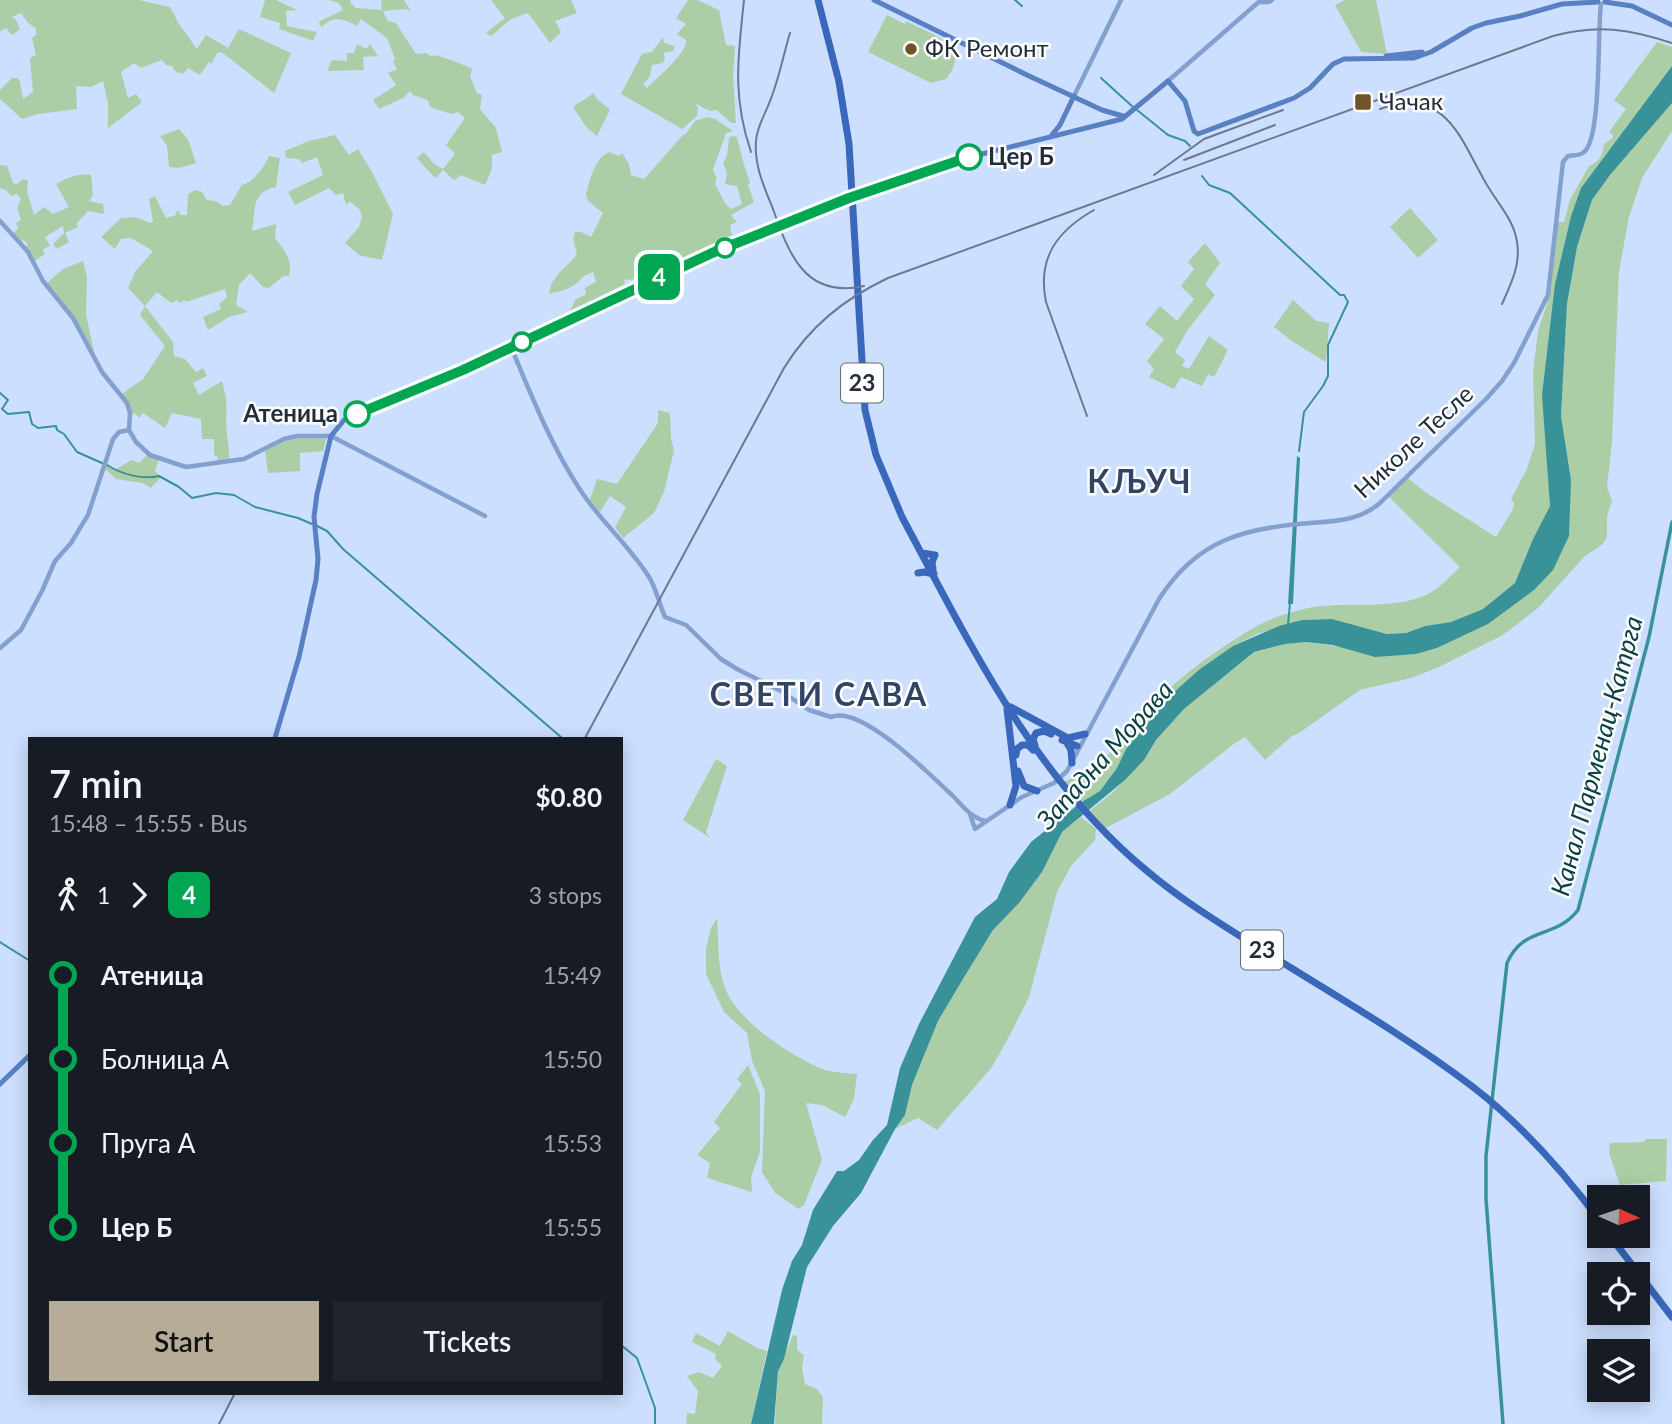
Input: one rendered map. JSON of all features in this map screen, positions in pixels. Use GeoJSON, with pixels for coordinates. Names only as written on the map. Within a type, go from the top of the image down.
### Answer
{"type":"FeatureCollection","features":[{"type":"Feature","properties":{"kind":"main road","name":"23"},"geometry":{"type":"LineString","coordinates":[[818,0],[838,78],[850,152],[863,390],[869,431],[893,499],[922,553],[935,555],[932,562],[934,574],[1005,702],[1050,771],[1107,835],[1148,873],[1205,914],[1431,1057],[1492,1102],[1550,1158],[1587,1205]]}},
{"type":"Feature","properties":{"kind":"main road"},"geometry":{"type":"LineString","coordinates":[[874,0],[1102,110],[1116,116],[1126,116]]}},
{"type":"Feature","properties":{"kind":"main road"},"geometry":{"type":"LineString","coordinates":[[275,737],[285,711],[309,618],[317,570],[314,530],[316,498],[331,436],[349,417],[463,370],[700,259],[849,198],[946,163],[1126,116],[1168,81],[1185,101],[1194,131],[1288,98],[1310,84],[1334,60],[1418,53],[1435,47],[1471,25],[1565,0]]}},
{"type":"Feature","properties":{"kind":"main road"},"geometry":{"type":"LineString","coordinates":[[1360,56],[1392,60],[1414,58],[1431,52],[1484,23],[1562,4],[1603,1],[1632,6],[1671,23]]}},
{"type":"Feature","properties":{"kind":"main road"},"geometry":{"type":"LineString","coordinates":[[1065,92],[1073,92],[1076,89]]}},
{"type":"Feature","properties":{"kind":"main road"},"geometry":{"type":"LineString","coordinates":[[1050,137],[1070,104],[1065,92]]}},
{"type":"Feature","properties":{"kind":"main road"},"geometry":{"type":"LineString","coordinates":[[1070,104],[1078,98]]}},
{"type":"Feature","properties":{"kind":"main road"},"geometry":{"type":"LineString","coordinates":[[1097,124],[1105,117],[1102,110]]}},
{"type":"Feature","properties":{"kind":"main road"},"geometry":{"type":"LineString","coordinates":[[1065,116],[1065,126],[1073,131]]}},
{"type":"Feature","properties":{"kind":"main road"},"geometry":{"type":"LineString","coordinates":[[918,573],[934,574]]}},
{"type":"Feature","properties":{"kind":"main road"},"geometry":{"type":"LineString","coordinates":[[1005,702],[1078,747]]}},
{"type":"Feature","properties":{"kind":"main road"},"geometry":{"type":"LineString","coordinates":[[1005,702],[1023,796]]}},
{"type":"Feature","properties":{"kind":"main road"},"geometry":{"type":"LineString","coordinates":[[1037,752],[1033,740],[1038,732],[1047,732],[1067,741],[1072,763]]}},
{"type":"Feature","properties":{"kind":"main road"},"geometry":{"type":"LineString","coordinates":[[1067,741],[1085,734]]}},
{"type":"Feature","properties":{"kind":"main road"},"geometry":{"type":"LineString","coordinates":[[1010,804],[1019,784],[1017,748],[1027,745],[1037,752]]}},
{"type":"Feature","properties":{"kind":"main road"},"geometry":{"type":"LineString","coordinates":[[1019,784],[1037,790]]}},
{"type":"Feature","properties":{"kind":"main road"},"geometry":{"type":"LineString","coordinates":[[0,1084],[28,1057]]}},
{"type":"Feature","properties":{"kind":"main road"},"geometry":{"type":"LineString","coordinates":[[1620,1248],[1672,1317]]}},
{"type":"Feature","properties":{"kind":"street"},"geometry":{"type":"LineString","coordinates":[[1078,98],[1076,89],[1121,0]]}},
{"type":"Feature","properties":{"kind":"street"},"geometry":{"type":"LineString","coordinates":[[1168,81],[1263,1],[1272,0]]}},
{"type":"Feature","properties":{"kind":"street","name":"Николе Тесле"},"geometry":{"type":"LineString","coordinates":[[1037,790],[1054,783],[1067,771],[1159,599],[1173,578],[1200,554],[1233,536],[1252,530],[1348,520],[1374,508],[1502,381],[1548,295],[1563,162],[1568,156],[1586,152],[1594,131],[1603,1]]}},
{"type":"Feature","properties":{"kind":"street"},"geometry":{"type":"LineString","coordinates":[[1078,98],[1078,91],[1094,53]]}},
{"type":"Feature","properties":{"kind":"street"},"geometry":{"type":"LineString","coordinates":[[0,221],[27,252],[43,281],[73,318],[102,372],[125,400],[129,410],[129,430],[136,442],[150,455],[186,467],[244,459],[284,439],[297,436],[331,436],[485,516]]}},
{"type":"Feature","properties":{"kind":"street"},"geometry":{"type":"LineString","coordinates":[[511,347],[532,397],[578,487],[643,568],[656,591],[664,615],[670,620],[687,625],[729,664],[781,691],[804,707],[831,717],[838,713],[849,716],[881,734],[928,772],[970,814],[986,821]]}},
{"type":"Feature","properties":{"kind":"street"},"geometry":{"type":"LineString","coordinates":[[0,648],[21,630],[55,561],[88,515],[113,439],[119,432],[129,430]]}},
{"type":"Feature","properties":{"kind":"street"},"geometry":{"type":"LineString","coordinates":[[970,814],[975,829],[1010,804],[1037,790]]}},
{"type":"Feature","properties":{"kind":"shaded area"},"geometry":{"type":"Polygon","coordinates":[[[0,0],[139,0],[170,7],[197,49],[206,35],[228,48],[239,29],[291,53],[274,93],[223,53],[218,52],[200,75],[188,68],[183,74],[176,72],[162,60],[141,68],[134,63],[121,72],[128,98],[136,94],[142,102],[108,128],[108,103],[103,81],[91,87],[76,86],[77,109],[22,119],[0,99],[0,90],[12,78],[17,78],[23,99],[33,92],[30,58],[36,55],[32,38],[36,35],[36,28],[28,23],[21,13],[12,17],[20,29],[12,35],[6,28],[0,31],[0,0]]]}},
{"type":"Feature","properties":{"kind":"shaded area"},"geometry":{"type":"Polygon","coordinates":[[[265,0],[276,0],[297,10],[286,11],[287,26],[317,32],[313,41],[279,29],[280,23],[260,17],[265,0]]]}},
{"type":"Feature","properties":{"kind":"shaded area"},"geometry":{"type":"Polygon","coordinates":[[[328,0],[351,0],[350,4],[355,8],[382,10],[381,0],[404,0],[411,11],[383,11],[388,21],[396,23],[416,54],[440,56],[472,69],[470,76],[477,93],[482,95],[480,109],[496,128],[502,152],[492,155],[492,168],[485,185],[461,175],[454,180],[443,170],[436,178],[417,158],[424,152],[434,164],[443,169],[455,154],[446,145],[465,118],[458,112],[451,114],[430,107],[428,100],[413,95],[410,91],[403,98],[379,109],[373,100],[396,85],[388,73],[397,69],[387,38],[361,19],[357,26],[339,19],[322,27],[320,21],[343,10],[339,3],[328,0]]]}},
{"type":"Feature","properties":{"kind":"shaded area"},"geometry":{"type":"Polygon","coordinates":[[[491,0],[571,0],[577,13],[555,21],[561,32],[550,43],[528,13],[511,19],[491,36],[486,33],[505,18],[491,0]]]}},
{"type":"Feature","properties":{"kind":"shaded area"},"geometry":{"type":"Polygon","coordinates":[[[688,0],[697,0],[719,10],[726,45],[735,46],[733,76],[736,123],[731,123],[717,110],[710,111],[692,102],[698,107],[697,116],[682,129],[621,94],[642,54],[652,52],[663,37],[664,43],[674,46],[674,51],[663,53],[663,63],[652,65],[650,76],[643,84],[647,88],[682,52],[686,40],[677,34],[686,24],[676,18],[688,0]]]}},
{"type":"Feature","properties":{"kind":"shaded area"},"geometry":{"type":"Polygon","coordinates":[[[1345,0],[1376,0],[1387,54],[1361,52],[1335,5],[1345,0]]]}},
{"type":"Feature","properties":{"kind":"shaded area","name":"ФК Ремонт"},"geometry":{"type":"Polygon","coordinates":[[[887,15],[905,24],[906,21],[946,42],[955,58],[946,79],[931,83],[868,52],[887,15]]]}},
{"type":"Feature","properties":{"kind":"shaded area"},"geometry":{"type":"Polygon","coordinates":[[[1657,42],[1672,47],[1672,66],[1581,188],[1571,216],[1555,284],[1550,506],[1515,583],[1483,609],[1451,622],[1425,626],[1406,633],[1387,634],[1332,619],[1302,620],[1257,634],[1233,646],[1200,669],[1174,692],[1126,749],[1117,768],[1100,791],[1080,803],[1063,782],[1094,766],[1120,744],[1174,684],[1247,632],[1272,619],[1307,608],[1389,604],[1415,599],[1436,589],[1460,567],[1389,497],[1408,478],[1425,492],[1496,537],[1513,509],[1514,503],[1511,499],[1526,471],[1535,444],[1533,372],[1538,331],[1547,304],[1552,274],[1557,222],[1564,222],[1570,200],[1589,166],[1598,160],[1604,144],[1613,138],[1609,132],[1626,109],[1614,100],[1657,42]]]}},
{"type":"Feature","properties":{"kind":"shaded area"},"geometry":{"type":"Polygon","coordinates":[[[357,44],[367,49],[370,44],[378,56],[363,57],[364,70],[327,71],[332,60],[347,61],[347,53],[354,53],[357,44]]]}},
{"type":"Feature","properties":{"kind":"shaded area"},"geometry":{"type":"Polygon","coordinates":[[[1672,66],[1672,103],[1592,200],[1577,247],[1567,304],[1561,416],[1571,480],[1569,536],[1553,570],[1534,590],[1488,624],[1437,648],[1416,654],[1375,657],[1333,645],[1306,642],[1254,652],[1184,709],[1125,780],[1062,832],[1042,872],[1019,903],[993,930],[938,1021],[912,1085],[905,1115],[861,1193],[833,1226],[807,1267],[784,1359],[778,1371],[774,1424],[751,1424],[782,1290],[792,1261],[802,1245],[813,1210],[837,1171],[844,1171],[859,1160],[887,1125],[900,1068],[919,1024],[975,917],[997,899],[1009,872],[1031,842],[1080,803],[1100,791],[1117,768],[1126,749],[1174,692],[1200,669],[1233,646],[1279,626],[1302,620],[1332,619],[1387,634],[1406,633],[1425,626],[1451,622],[1483,609],[1515,583],[1550,506],[1542,395],[1555,284],[1571,216],[1581,188],[1672,66]]]}},
{"type":"Feature","properties":{"kind":"shaded area"},"geometry":{"type":"Polygon","coordinates":[[[594,93],[610,110],[597,136],[587,128],[573,107],[594,93]]]}},
{"type":"Feature","properties":{"kind":"shaded area"},"geometry":{"type":"Polygon","coordinates":[[[1672,103],[1672,131],[1642,178],[1629,217],[1619,271],[1612,442],[1607,487],[1612,501],[1607,516],[1607,537],[1603,544],[1585,556],[1538,608],[1503,635],[1411,678],[1360,690],[1292,736],[1265,760],[1245,737],[1170,794],[1104,829],[1088,812],[1112,793],[1144,760],[1156,740],[1184,709],[1254,652],[1306,642],[1399,655],[1416,654],[1437,648],[1488,624],[1534,590],[1571,480],[1561,416],[1567,304],[1577,247],[1592,200],[1672,103]]]}},
{"type":"Feature","properties":{"kind":"shaded area"},"geometry":{"type":"Polygon","coordinates":[[[707,117],[733,131],[726,133],[713,170],[717,178],[715,184],[731,209],[742,204],[737,186],[725,184],[727,173],[723,163],[727,156],[729,138],[733,136],[737,137],[750,182],[748,185],[754,202],[731,215],[737,222],[730,225],[732,235],[635,279],[624,280],[625,284],[570,311],[575,300],[586,294],[585,288],[596,282],[593,272],[572,286],[549,294],[556,277],[577,254],[573,239],[575,232],[591,237],[603,213],[588,201],[586,195],[600,159],[609,152],[619,156],[622,153],[629,164],[631,175],[644,179],[695,121],[707,117]]]}},
{"type":"Feature","properties":{"kind":"shaded area"},"geometry":{"type":"Polygon","coordinates":[[[179,129],[188,139],[196,163],[179,168],[169,167],[167,146],[160,136],[179,129]]]}},
{"type":"Feature","properties":{"kind":"shaded area"},"geometry":{"type":"Polygon","coordinates":[[[335,135],[349,155],[358,149],[393,214],[382,260],[359,255],[345,243],[359,227],[362,216],[359,209],[350,202],[346,205],[343,193],[336,195],[329,188],[295,205],[288,192],[323,175],[317,157],[302,163],[299,159],[286,158],[285,151],[309,141],[335,135]]]}},
{"type":"Feature","properties":{"kind":"shaded area"},"geometry":{"type":"Polygon","coordinates":[[[269,156],[280,158],[276,187],[268,189],[258,197],[252,231],[276,224],[275,238],[289,260],[289,276],[283,276],[269,288],[263,287],[250,273],[239,285],[236,305],[248,312],[229,317],[208,330],[203,317],[221,309],[219,304],[227,297],[225,289],[181,303],[177,300],[171,303],[157,292],[145,306],[128,288],[135,272],[153,251],[131,238],[121,239],[115,249],[101,237],[121,218],[135,217],[151,223],[153,221],[149,199],[155,196],[166,218],[176,215],[177,210],[181,215],[187,215],[188,194],[196,190],[202,192],[207,200],[216,201],[223,206],[230,205],[242,185],[255,177],[269,156]]]}},
{"type":"Feature","properties":{"kind":"shaded area"},"geometry":{"type":"Polygon","coordinates":[[[0,165],[7,166],[13,183],[17,184],[23,179],[28,181],[27,191],[34,215],[44,207],[53,214],[69,207],[56,184],[73,176],[86,175],[91,175],[93,195],[89,201],[103,204],[104,214],[88,211],[77,223],[78,227],[65,233],[69,242],[57,249],[53,244],[64,233],[63,226],[45,237],[50,246],[43,249],[45,254],[33,262],[24,249],[28,244],[23,240],[19,244],[11,235],[18,229],[16,223],[21,220],[17,208],[21,199],[17,194],[11,196],[0,188],[0,165]]]}},
{"type":"Feature","properties":{"kind":"shaded area"},"geometry":{"type":"Polygon","coordinates":[[[1410,208],[1438,240],[1418,258],[1390,227],[1410,208]]]}},
{"type":"Feature","properties":{"kind":"shaded area"},"geometry":{"type":"Polygon","coordinates":[[[1205,243],[1220,263],[1205,284],[1215,295],[1187,331],[1175,352],[1185,360],[1182,366],[1189,369],[1209,336],[1228,350],[1214,377],[1208,374],[1202,386],[1181,377],[1174,389],[1149,377],[1154,369],[1147,361],[1164,339],[1145,324],[1160,306],[1177,321],[1194,299],[1181,286],[1194,269],[1188,262],[1205,243]]]}},
{"type":"Feature","properties":{"kind":"shaded area"},"geometry":{"type":"Polygon","coordinates":[[[83,261],[87,277],[86,314],[94,352],[68,311],[46,284],[63,269],[83,261]]]}},
{"type":"Feature","properties":{"kind":"shaded area"},"geometry":{"type":"Polygon","coordinates":[[[1293,300],[1316,321],[1329,323],[1326,362],[1274,327],[1293,300]]]}},
{"type":"Feature","properties":{"kind":"shaded area"},"geometry":{"type":"Polygon","coordinates":[[[145,306],[173,342],[174,356],[185,359],[196,372],[203,368],[207,376],[193,383],[199,395],[222,381],[226,401],[229,461],[218,461],[214,455],[214,439],[202,439],[201,419],[172,413],[165,428],[143,413],[139,418],[135,413],[130,416],[120,395],[143,379],[165,346],[140,315],[145,306]]]}},
{"type":"Feature","properties":{"kind":"shaded area"},"geometry":{"type":"Polygon","coordinates":[[[658,410],[670,413],[674,451],[664,492],[654,513],[623,538],[615,527],[626,507],[610,496],[600,512],[590,500],[597,479],[617,484],[658,423],[658,410]]]}},
{"type":"Feature","properties":{"kind":"shaded area"},"geometry":{"type":"Polygon","coordinates":[[[306,436],[326,439],[323,451],[300,453],[300,471],[268,473],[265,451],[283,442],[306,436]]]}},
{"type":"Feature","properties":{"kind":"shaded area"},"geometry":{"type":"Polygon","coordinates":[[[148,454],[159,459],[155,471],[161,477],[151,488],[142,483],[116,479],[103,467],[104,463],[114,470],[132,460],[139,463],[148,454]]]}},
{"type":"Feature","properties":{"kind":"shaded area"},"geometry":{"type":"Polygon","coordinates":[[[1297,456],[1300,458],[1293,604],[1288,604],[1297,456]]]}},
{"type":"Feature","properties":{"kind":"shaded area"},"geometry":{"type":"Polygon","coordinates":[[[716,759],[727,766],[706,832],[710,838],[683,820],[716,759]]]}},
{"type":"Feature","properties":{"kind":"shaded area"},"geometry":{"type":"Polygon","coordinates":[[[1081,817],[1096,829],[1095,840],[1071,866],[1057,892],[1029,997],[992,1067],[937,1130],[918,1118],[895,1129],[905,1115],[912,1085],[938,1021],[963,979],[993,930],[1019,903],[1042,872],[1062,832],[1081,817]]]}},
{"type":"Feature","properties":{"kind":"shaded area"},"geometry":{"type":"Polygon","coordinates":[[[717,918],[722,980],[731,1001],[741,1013],[768,1037],[798,1057],[829,1071],[857,1074],[854,1099],[845,1117],[822,1105],[806,1103],[822,1160],[804,1205],[799,1209],[775,1193],[762,1172],[765,1091],[752,1061],[747,1033],[724,1012],[706,974],[706,949],[711,928],[717,918]]]}},
{"type":"Feature","properties":{"kind":"shaded area"},"geometry":{"type":"Polygon","coordinates":[[[748,1065],[760,1094],[760,1152],[751,1177],[752,1192],[707,1178],[710,1163],[697,1155],[720,1128],[714,1122],[742,1084],[737,1079],[748,1065]]]}},
{"type":"Feature","properties":{"kind":"shaded area"},"geometry":{"type":"Polygon","coordinates":[[[1646,1139],[1667,1139],[1666,1181],[1620,1185],[1609,1153],[1610,1143],[1644,1142],[1646,1139]]]}},
{"type":"Feature","properties":{"kind":"shaded area"},"geometry":{"type":"Polygon","coordinates":[[[728,1331],[767,1351],[751,1424],[686,1424],[687,1413],[695,1414],[698,1391],[687,1376],[699,1372],[713,1378],[722,1366],[715,1359],[716,1354],[692,1342],[696,1333],[720,1346],[728,1331]]]}},
{"type":"Feature","properties":{"kind":"shaded area"},"geometry":{"type":"Polygon","coordinates":[[[793,1335],[797,1336],[797,1350],[804,1355],[802,1368],[805,1384],[817,1389],[823,1397],[822,1424],[775,1424],[778,1371],[793,1335]]]}},
{"type":"Feature","properties":{"kind":"waterway"},"geometry":{"type":"LineString","coordinates":[[1015,0],[1022,6]]}},
{"type":"Feature","properties":{"kind":"waterway"},"geometry":{"type":"LineString","coordinates":[[1101,78],[1133,107]]}},
{"type":"Feature","properties":{"kind":"waterway"},"geometry":{"type":"LineString","coordinates":[[1137,110],[1168,135],[1185,141],[1190,146]]}},
{"type":"Feature","properties":{"kind":"waterway"},"geometry":{"type":"LineString","coordinates":[[1202,176],[1209,185],[1230,193],[1340,295],[1344,295],[1348,302],[1328,345],[1328,376],[1304,412],[1299,451]]}},
{"type":"Feature","properties":{"kind":"waterway"},"geometry":{"type":"LineString","coordinates":[[0,393],[8,400],[2,409],[8,414],[29,412],[32,424],[38,428],[56,426],[77,452],[102,463]]}},
{"type":"Feature","properties":{"kind":"waterway"},"geometry":{"type":"LineString","coordinates":[[107,465],[132,475],[159,476],[192,498],[216,493],[234,495],[255,507],[312,524]]}},
{"type":"Feature","properties":{"kind":"waterway","name":"Канал Парменац-Катрга"},"geometry":{"type":"LineString","coordinates":[[1503,1424],[1486,1199],[1486,1156],[1507,963],[1522,943],[1560,926],[1578,910],[1649,637],[1672,522]]}},
{"type":"Feature","properties":{"kind":"waterway"},"geometry":{"type":"LineString","coordinates":[[317,526],[327,531],[343,549],[561,737]]}},
{"type":"Feature","properties":{"kind":"waterway"},"geometry":{"type":"LineString","coordinates":[[1288,625],[1290,603]]}},
{"type":"Feature","properties":{"kind":"waterway"},"geometry":{"type":"LineString","coordinates":[[0,942],[28,960]]}},
{"type":"Feature","properties":{"kind":"waterway"},"geometry":{"type":"LineString","coordinates":[[623,1347],[637,1358],[655,1408],[655,1424]]}},
{"type":"Feature","properties":{"kind":"railway"},"geometry":{"type":"LineString","coordinates":[[744,0],[738,76],[741,113],[751,152]]}},
{"type":"Feature","properties":{"kind":"railway"},"geometry":{"type":"LineString","coordinates":[[586,737],[784,368],[805,339],[829,315],[857,295],[888,278],[1553,36],[1599,29],[1627,31],[1672,43]]}},
{"type":"Feature","properties":{"kind":"railway"},"geometry":{"type":"LineString","coordinates":[[790,33],[776,84],[757,136],[760,176],[786,242],[802,269],[827,286],[864,286]]}},
{"type":"Feature","properties":{"kind":"railway"},"geometry":{"type":"LineString","coordinates":[[1380,109],[1403,104],[1421,105],[1436,111],[1459,135],[1509,219],[1515,234],[1518,250],[1516,266],[1502,304]]}},
{"type":"Feature","properties":{"kind":"railway"},"geometry":{"type":"LineString","coordinates":[[1154,175],[1204,139],[1283,110]]}},
{"type":"Feature","properties":{"kind":"railway"},"geometry":{"type":"LineString","coordinates":[[1184,160],[1275,125]]}},
{"type":"Feature","properties":{"kind":"railway"},"geometry":{"type":"LineString","coordinates":[[1087,416],[1046,302],[1044,272],[1047,259],[1060,237],[1094,210]]}},
{"type":"Feature","properties":{"kind":"railway"},"geometry":{"type":"LineString","coordinates":[[219,1424],[234,1395]]}},
{"type":"Feature","properties":{"kind":"bus line","name":"4"},"geometry":{"type":"LineString","coordinates":[[357,414],[463,370],[712,253],[849,198],[969,157]]}},
{"type":"Feature","properties":{"kind":"place","name":"ФК Ремонт"},"geometry":{"type":"Point","coordinates":[911,49]}},
{"type":"Feature","properties":{"kind":"place","name":"Чачак"},"geometry":{"type":"Point","coordinates":[1363,102]}},
{"type":"Feature","properties":{"kind":"place","name":"Цер Б"},"geometry":{"type":"Point","coordinates":[969,157]}},
{"type":"Feature","properties":{"kind":"place","name":"Атеница"},"geometry":{"type":"Point","coordinates":[357,414]}},
{"type":"Feature","properties":{"kind":"district","name":"КЉУЧ"},"geometry":{"type":"Point","coordinates":[1140,482]}},
{"type":"Feature","properties":{"kind":"district","name":"СВЕТИ САВА"},"geometry":{"type":"Point","coordinates":[819,695]}},
{"type":"Feature","properties":{"kind":"water label","name":"Западна Морава"},"geometry":{"type":"Point","coordinates":[1105,755]}}]}
